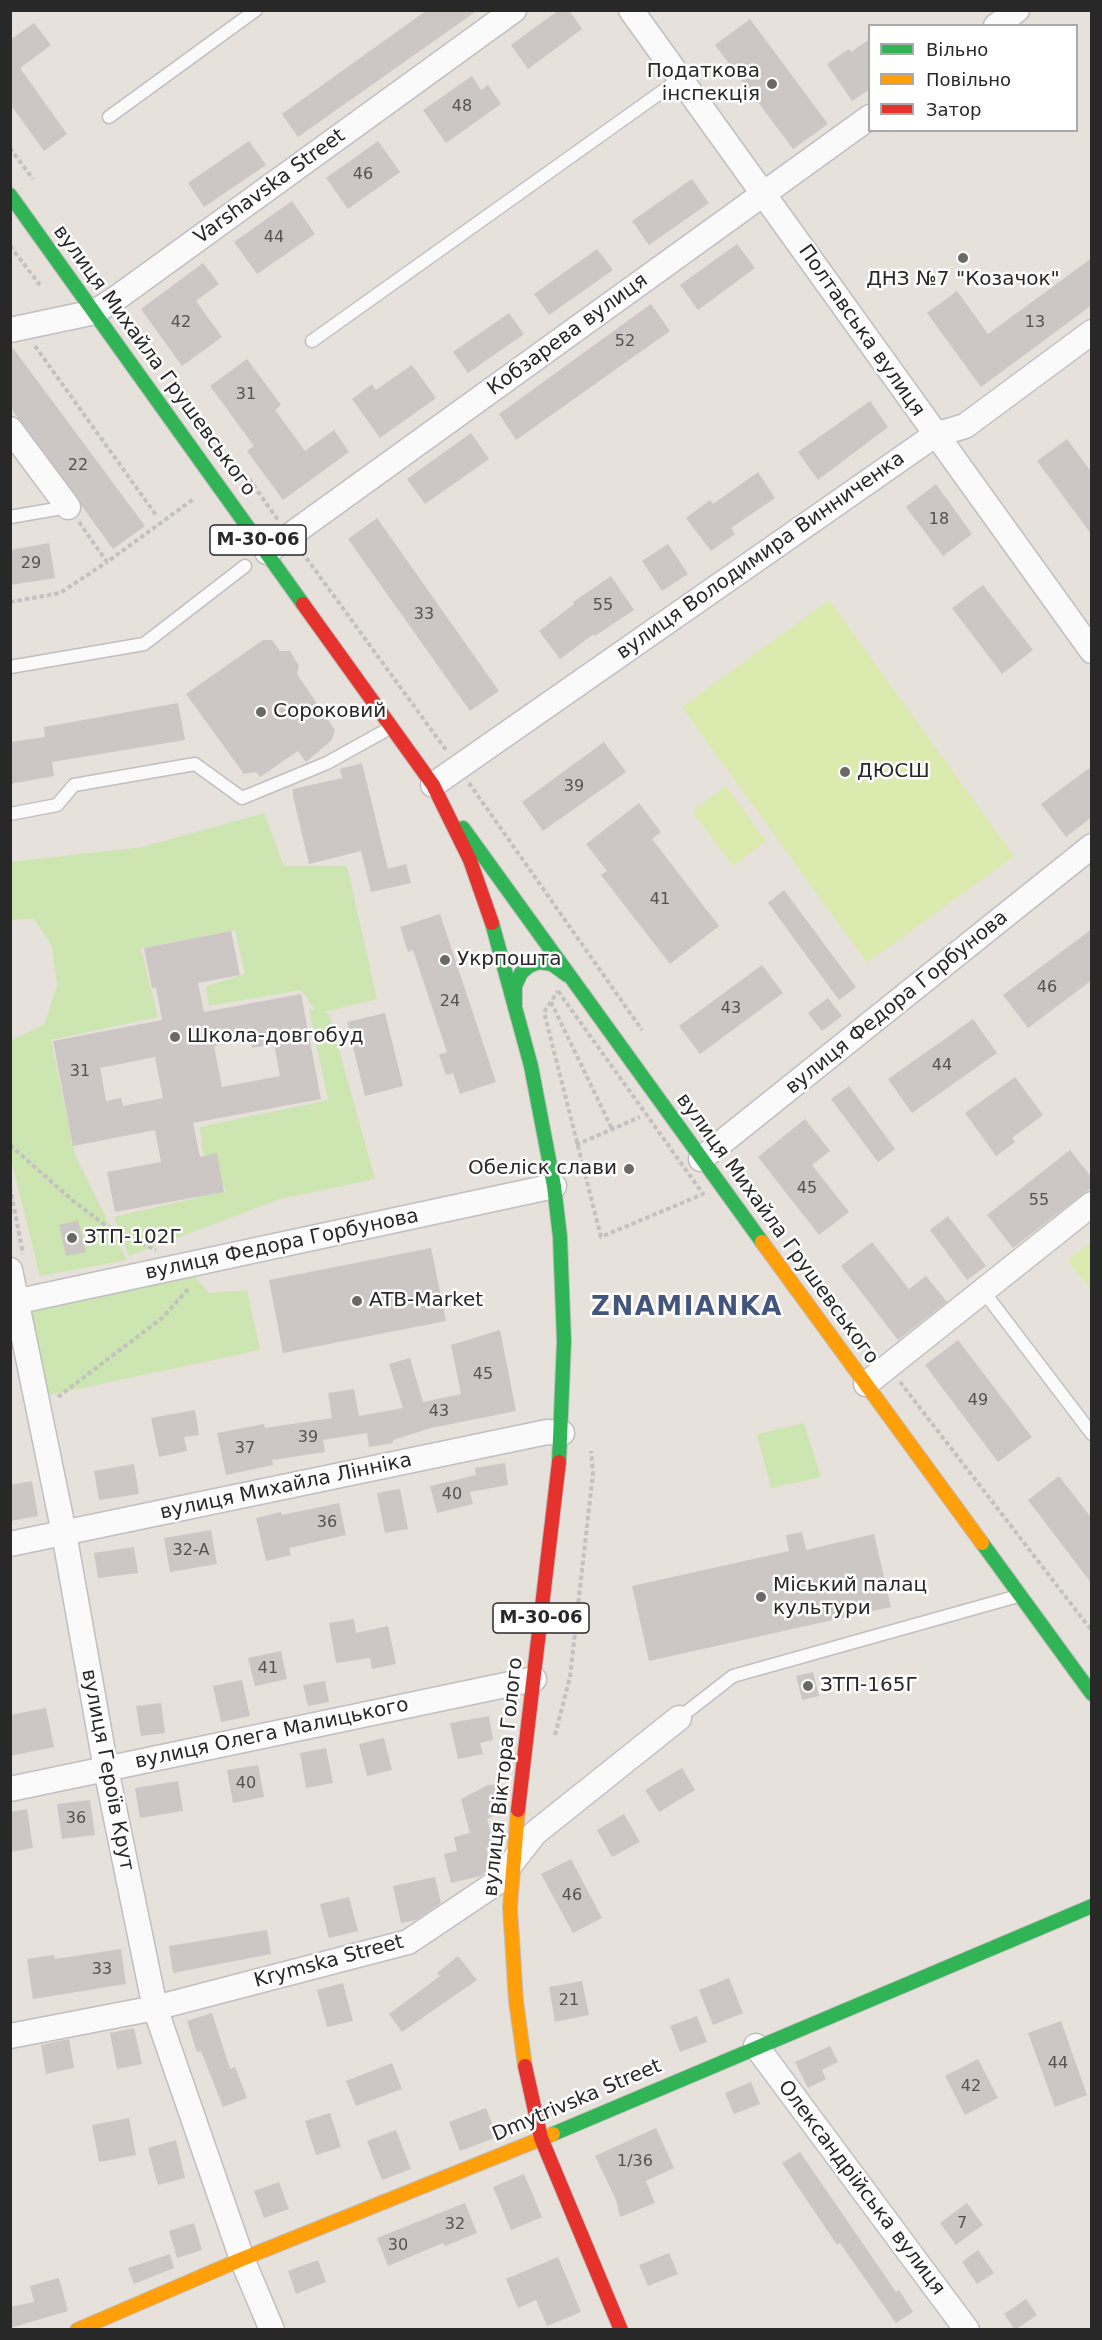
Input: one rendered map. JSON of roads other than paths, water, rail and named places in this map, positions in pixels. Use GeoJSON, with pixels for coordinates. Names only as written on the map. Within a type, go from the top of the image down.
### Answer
{"type":"FeatureCollection","features":[{"type":"Feature","properties":{"kind":"main road","name":"вулиця Михайла Грушевського"},"geometry":{"type":"LineString","coordinates":[[10,195],[393,726],[567,975],[1018,1596],[1092,1694]]}},
{"type":"Feature","properties":{"kind":"main road","name":"вулиця Михайла Грушевського"},"geometry":{"type":"LineString","coordinates":[[433,785],[462,843],[483,897]]}},
{"type":"Feature","properties":{"kind":"main road","name":"вулиця Віктора Голого"},"geometry":{"type":"LineString","coordinates":[[483,897],[515,1004],[541,1115],[554,1186],[563,1295],[562,1433],[512,1863],[510,1907],[516,2001],[521,2048],[541,2139],[621,2330]]}},
{"type":"Feature","properties":{"kind":"main road"},"geometry":{"type":"LineString","coordinates":[[515,1004],[515,986],[521,973],[529,966],[539,962],[552,964],[567,975]]}},
{"type":"Feature","properties":{"kind":"main road","name":"Dmytrivska Street"},"geometry":{"type":"LineString","coordinates":[[77,2330],[242,2259],[541,2139],[756,2046],[1092,1906]]}},
{"type":"Feature","properties":{"kind":"street","name":"Varshavska Street"},"geometry":{"type":"LineString","coordinates":[[17,330],[95,312],[514,10]]}},
{"type":"Feature","properties":{"kind":"street","name":"Полтавська вулиця"},"geometry":{"type":"LineString","coordinates":[[631,10],[1092,651]]}},
{"type":"Feature","properties":{"kind":"street"},"geometry":{"type":"LineString","coordinates":[[999,24],[1017,10]]}},
{"type":"Feature","properties":{"kind":"street","name":"Кобзарева вулиця"},"geometry":{"type":"LineString","coordinates":[[267,552],[868,118]]}},
{"type":"Feature","properties":{"kind":"street","name":"вулиця Володимира Винниченка"},"geometry":{"type":"LineString","coordinates":[[433,785],[935,435],[965,426],[1092,332]]}},
{"type":"Feature","properties":{"kind":"street"},"geometry":{"type":"LineString","coordinates":[[10,429],[68,507]]}},
{"type":"Feature","properties":{"kind":"street","name":"вулиця Федора Горбунова"},"geometry":{"type":"LineString","coordinates":[[701,1159],[1092,846]]}},
{"type":"Feature","properties":{"kind":"street","name":"вулиця Федора Горбунова"},"geometry":{"type":"LineString","coordinates":[[14,1303],[213,1262],[554,1186]]}},
{"type":"Feature","properties":{"kind":"street"},"geometry":{"type":"LineString","coordinates":[[866,1384],[1092,1204]]}},
{"type":"Feature","properties":{"kind":"street","name":"вулиця Героїв Крут"},"geometry":{"type":"LineString","coordinates":[[18,1266],[14,1303],[64,1533],[106,1769],[155,2008],[242,2259],[272,2330]]}},
{"type":"Feature","properties":{"kind":"street","name":"вулиця Михайла Лінніка"},"geometry":{"type":"LineString","coordinates":[[10,1544],[547,1432],[562,1433]]}},
{"type":"Feature","properties":{"kind":"street","name":"вулиця Олега Малицького"},"geometry":{"type":"LineString","coordinates":[[10,1789],[534,1678]]}},
{"type":"Feature","properties":{"kind":"street","name":"Krymska Street"},"geometry":{"type":"LineString","coordinates":[[10,2036],[155,2008],[408,1942],[496,1883],[536,1833],[679,1718]]}},
{"type":"Feature","properties":{"kind":"street","name":"Олександрійська вулиця"},"geometry":{"type":"LineString","coordinates":[[756,2046],[967,2330]]}},
{"type":"Feature","properties":{"kind":"lane"},"geometry":{"type":"LineString","coordinates":[[109,117],[256,10]]}},
{"type":"Feature","properties":{"kind":"lane"},"geometry":{"type":"LineString","coordinates":[[312,341],[681,78]]}},
{"type":"Feature","properties":{"kind":"lane"},"geometry":{"type":"LineString","coordinates":[[10,517],[68,507]]}},
{"type":"Feature","properties":{"kind":"lane"},"geometry":{"type":"LineString","coordinates":[[10,667],[144,644],[245,566]]}},
{"type":"Feature","properties":{"kind":"lane"},"geometry":{"type":"LineString","coordinates":[[10,814],[57,806],[75,785],[195,764],[242,798],[327,763],[393,726]]}},
{"type":"Feature","properties":{"kind":"lane"},"geometry":{"type":"LineString","coordinates":[[984,1292],[1092,1434]]}},
{"type":"Feature","properties":{"kind":"lane"},"geometry":{"type":"LineString","coordinates":[[679,1718],[733,1676],[1018,1596]]}},
{"type":"Feature","properties":{"kind":"place","name":"Податкова інспекція"},"geometry":{"type":"Point","coordinates":[772,84]}},
{"type":"Feature","properties":{"kind":"place","name":"ДНЗ №7 \"Козачок\""},"geometry":{"type":"Point","coordinates":[963,258]}},
{"type":"Feature","properties":{"kind":"place","name":"Сороковий"},"geometry":{"type":"Point","coordinates":[261,712]}},
{"type":"Feature","properties":{"kind":"place","name":"ДЮСШ"},"geometry":{"type":"Point","coordinates":[845,772]}},
{"type":"Feature","properties":{"kind":"place","name":"Укрпошта"},"geometry":{"type":"Point","coordinates":[445,960]}},
{"type":"Feature","properties":{"kind":"place","name":"Школа-довгобуд"},"geometry":{"type":"Point","coordinates":[175,1037]}},
{"type":"Feature","properties":{"kind":"place","name":"Обеліск слави"},"geometry":{"type":"Point","coordinates":[629,1169]}},
{"type":"Feature","properties":{"kind":"place","name":"ЗТП-102Г"},"geometry":{"type":"Point","coordinates":[72,1238]}},
{"type":"Feature","properties":{"kind":"place","name":"ATB-Market"},"geometry":{"type":"Point","coordinates":[357,1301]}},
{"type":"Feature","properties":{"kind":"place","name":"Міський палац культури"},"geometry":{"type":"Point","coordinates":[761,1597]}},
{"type":"Feature","properties":{"kind":"place","name":"ЗТП-165Г"},"geometry":{"type":"Point","coordinates":[808,1686]}},
{"type":"Feature","properties":{"kind":"district","name":"ZNAMIANKA"},"geometry":{"type":"Point","coordinates":[687,1308]}}]}
